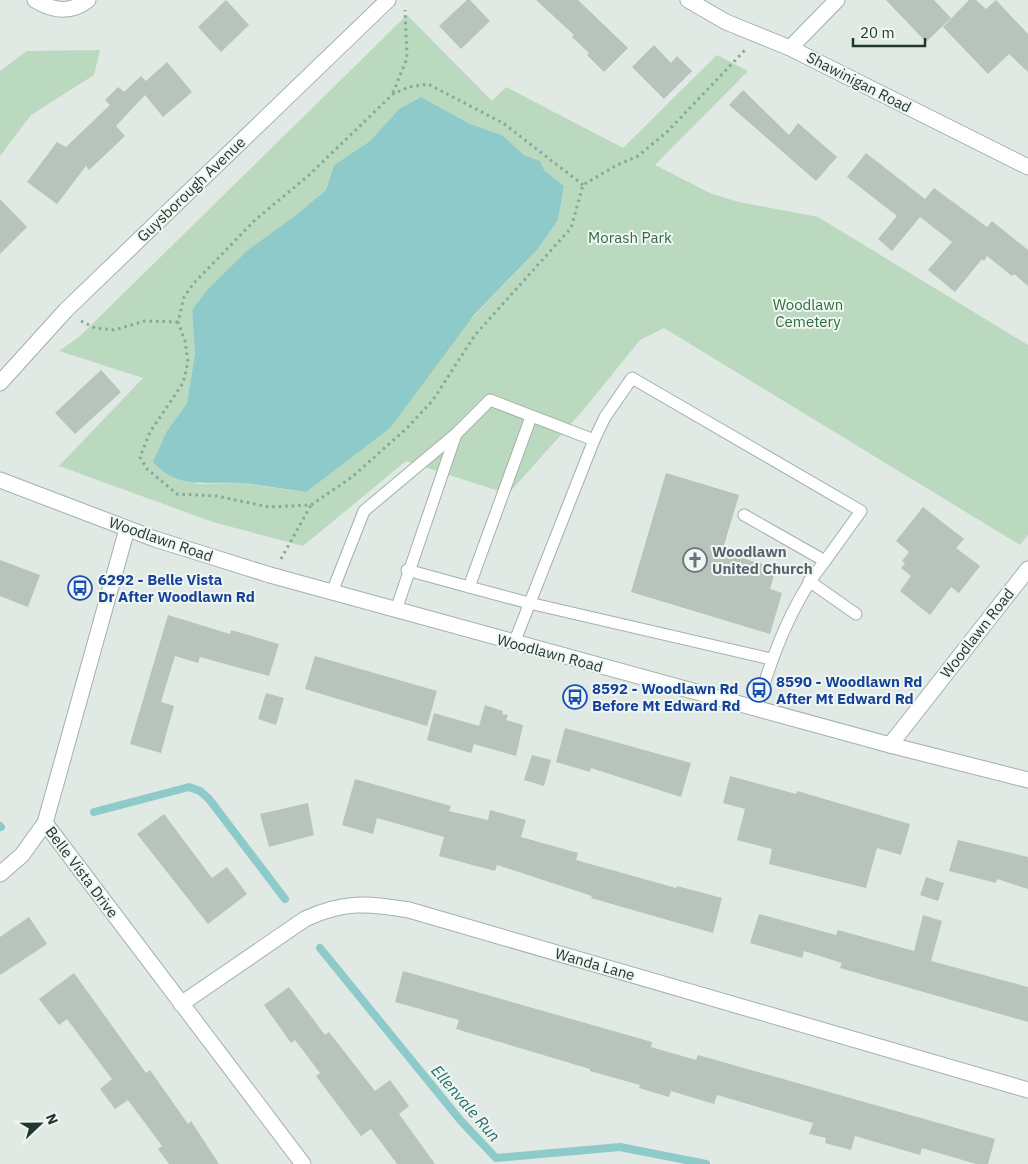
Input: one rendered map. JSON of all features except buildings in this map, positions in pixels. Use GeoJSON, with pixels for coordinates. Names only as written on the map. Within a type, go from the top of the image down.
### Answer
{"type":"FeatureCollection","features":[{"type":"Feature","properties":{"kind":"street"},"geometry":{"type":"LineString","coordinates":[[35,0],[52,9],[62,10],[78,7],[88,0]]}},
{"type":"Feature","properties":{"kind":"street","name":"Guysborough Avenue"},"geometry":{"type":"LineString","coordinates":[[0,383],[66,310],[388,0]]}},
{"type":"Feature","properties":{"kind":"street","name":"Shawinigan Road"},"geometry":{"type":"LineString","coordinates":[[688,0],[726,22],[790,48],[1028,167]]}},
{"type":"Feature","properties":{"kind":"street"},"geometry":{"type":"LineString","coordinates":[[790,48],[837,0]]}},
{"type":"Feature","properties":{"kind":"street","name":"Woodlawn Road"},"geometry":{"type":"LineString","coordinates":[[0,480],[127,529],[270,575],[890,745],[1028,569]]}},
{"type":"Feature","properties":{"kind":"street","name":"Belle Vista Drive"},"geometry":{"type":"LineString","coordinates":[[127,529],[45,823],[303,1164]]}},
{"type":"Feature","properties":{"kind":"street"},"geometry":{"type":"LineString","coordinates":[[890,745],[1028,780]]}},
{"type":"Feature","properties":{"kind":"street"},"geometry":{"type":"LineString","coordinates":[[0,874],[22,855],[45,823]]}},
{"type":"Feature","properties":{"kind":"street","name":"Wanda Lane"},"geometry":{"type":"LineString","coordinates":[[181,1004],[312,916],[327,909],[353,905],[380,905],[408,910],[1028,1090]]}},
{"type":"Feature","properties":{"kind":"lane"},"geometry":{"type":"LineString","coordinates":[[514,643],[594,440],[605,417],[632,378],[861,511],[809,581],[771,659],[756,709]]}},
{"type":"Feature","properties":{"kind":"lane"},"geometry":{"type":"LineString","coordinates":[[332,592],[364,511],[457,433],[490,400],[594,440]]}},
{"type":"Feature","properties":{"kind":"lane"},"geometry":{"type":"LineString","coordinates":[[469,587],[531,417]]}},
{"type":"Feature","properties":{"kind":"lane"},"geometry":{"type":"LineString","coordinates":[[396,610],[408,570],[457,433]]}},
{"type":"Feature","properties":{"kind":"lane"},"geometry":{"type":"LineString","coordinates":[[744,514],[825,561]]}},
{"type":"Feature","properties":{"kind":"lane"},"geometry":{"type":"LineString","coordinates":[[408,570],[529,603],[771,659]]}},
{"type":"Feature","properties":{"kind":"lane"},"geometry":{"type":"LineString","coordinates":[[809,581],[856,614]]}},
{"type":"Feature","properties":{"kind":"path"},"geometry":{"type":"LineString","coordinates":[[393,94],[407,58],[406,14],[403,7]]}},
{"type":"Feature","properties":{"kind":"path"},"geometry":{"type":"LineString","coordinates":[[270,575],[299,530],[311,506],[352,477],[407,428],[433,400],[475,335],[571,228],[584,185],[615,166],[638,156],[667,132],[759,35]]}},
{"type":"Feature","properties":{"kind":"path"},"geometry":{"type":"LineString","coordinates":[[311,506],[269,507],[217,496],[177,494],[147,469],[140,457],[150,432],[183,383],[188,362],[186,341],[178,322],[184,298],[193,284],[255,220],[308,176],[393,94],[409,87],[428,84],[503,123],[584,185]]}},
{"type":"Feature","properties":{"kind":"path"},"geometry":{"type":"LineString","coordinates":[[66,310],[75,318],[95,328],[114,330],[145,321],[178,322]]}},
{"type":"Feature","properties":{"kind":"green space","name":"Morash Park"},"geometry":{"type":"Polygon","coordinates":[[[407,15],[492,101],[506,87],[623,148],[717,55],[748,71],[655,165],[712,194],[739,202],[818,217],[1028,345],[1028,535],[1020,545],[664,328],[640,340],[585,408],[508,494],[406,461],[303,546],[213,522],[59,466],[143,378],[59,351],[79,337],[407,15]],[[421,97],[399,109],[370,141],[334,165],[326,190],[192,310],[195,353],[187,403],[167,431],[196,484],[239,483],[306,492],[537,250],[558,220],[564,186],[544,170],[540,161],[524,155],[502,135],[470,124],[421,97]]]}},
{"type":"Feature","properties":{"kind":"green space"},"geometry":{"type":"Polygon","coordinates":[[[100,50],[94,75],[31,115],[0,156],[0,71],[27,51],[100,50]]]}},
{"type":"Feature","properties":{"kind":"water"},"geometry":{"type":"Polygon","coordinates":[[[421,97],[470,124],[502,135],[524,155],[540,161],[544,170],[564,186],[558,220],[537,250],[474,315],[390,428],[306,492],[240,483],[194,482],[172,477],[163,471],[153,462],[167,431],[187,403],[195,353],[192,310],[208,289],[248,250],[295,216],[326,190],[334,165],[370,141],[399,109],[421,97]]]}},
{"type":"Feature","properties":{"kind":"waterway","name":"Ellenvale Run"},"geometry":{"type":"LineString","coordinates":[[94,812],[189,787],[200,791],[209,799],[285,899]]}},
{"type":"Feature","properties":{"kind":"waterway","name":"Ellenvale Run"},"geometry":{"type":"LineString","coordinates":[[320,948],[461,1121],[496,1158],[620,1147],[706,1164]]}},
{"type":"Feature","properties":{"kind":"place","name":"Woodlawn United Church"},"geometry":{"type":"Point","coordinates":[695,560]}},
{"type":"Feature","properties":{"kind":"place","name":"6292 - Belle Vista Dr After Woodlawn Rd"},"geometry":{"type":"Point","coordinates":[80,588]}},
{"type":"Feature","properties":{"kind":"place","name":"8590 - Woodlawn Rd After Mt Edward Rd"},"geometry":{"type":"Point","coordinates":[759,690]}},
{"type":"Feature","properties":{"kind":"place","name":"8592 - Woodlawn Rd Before Mt Edward Rd"},"geometry":{"type":"Point","coordinates":[575,697]}},
{"type":"Feature","properties":{"kind":"park label","name":"Woodlawn Cemetery"},"geometry":{"type":"Point","coordinates":[808,312]}}]}
